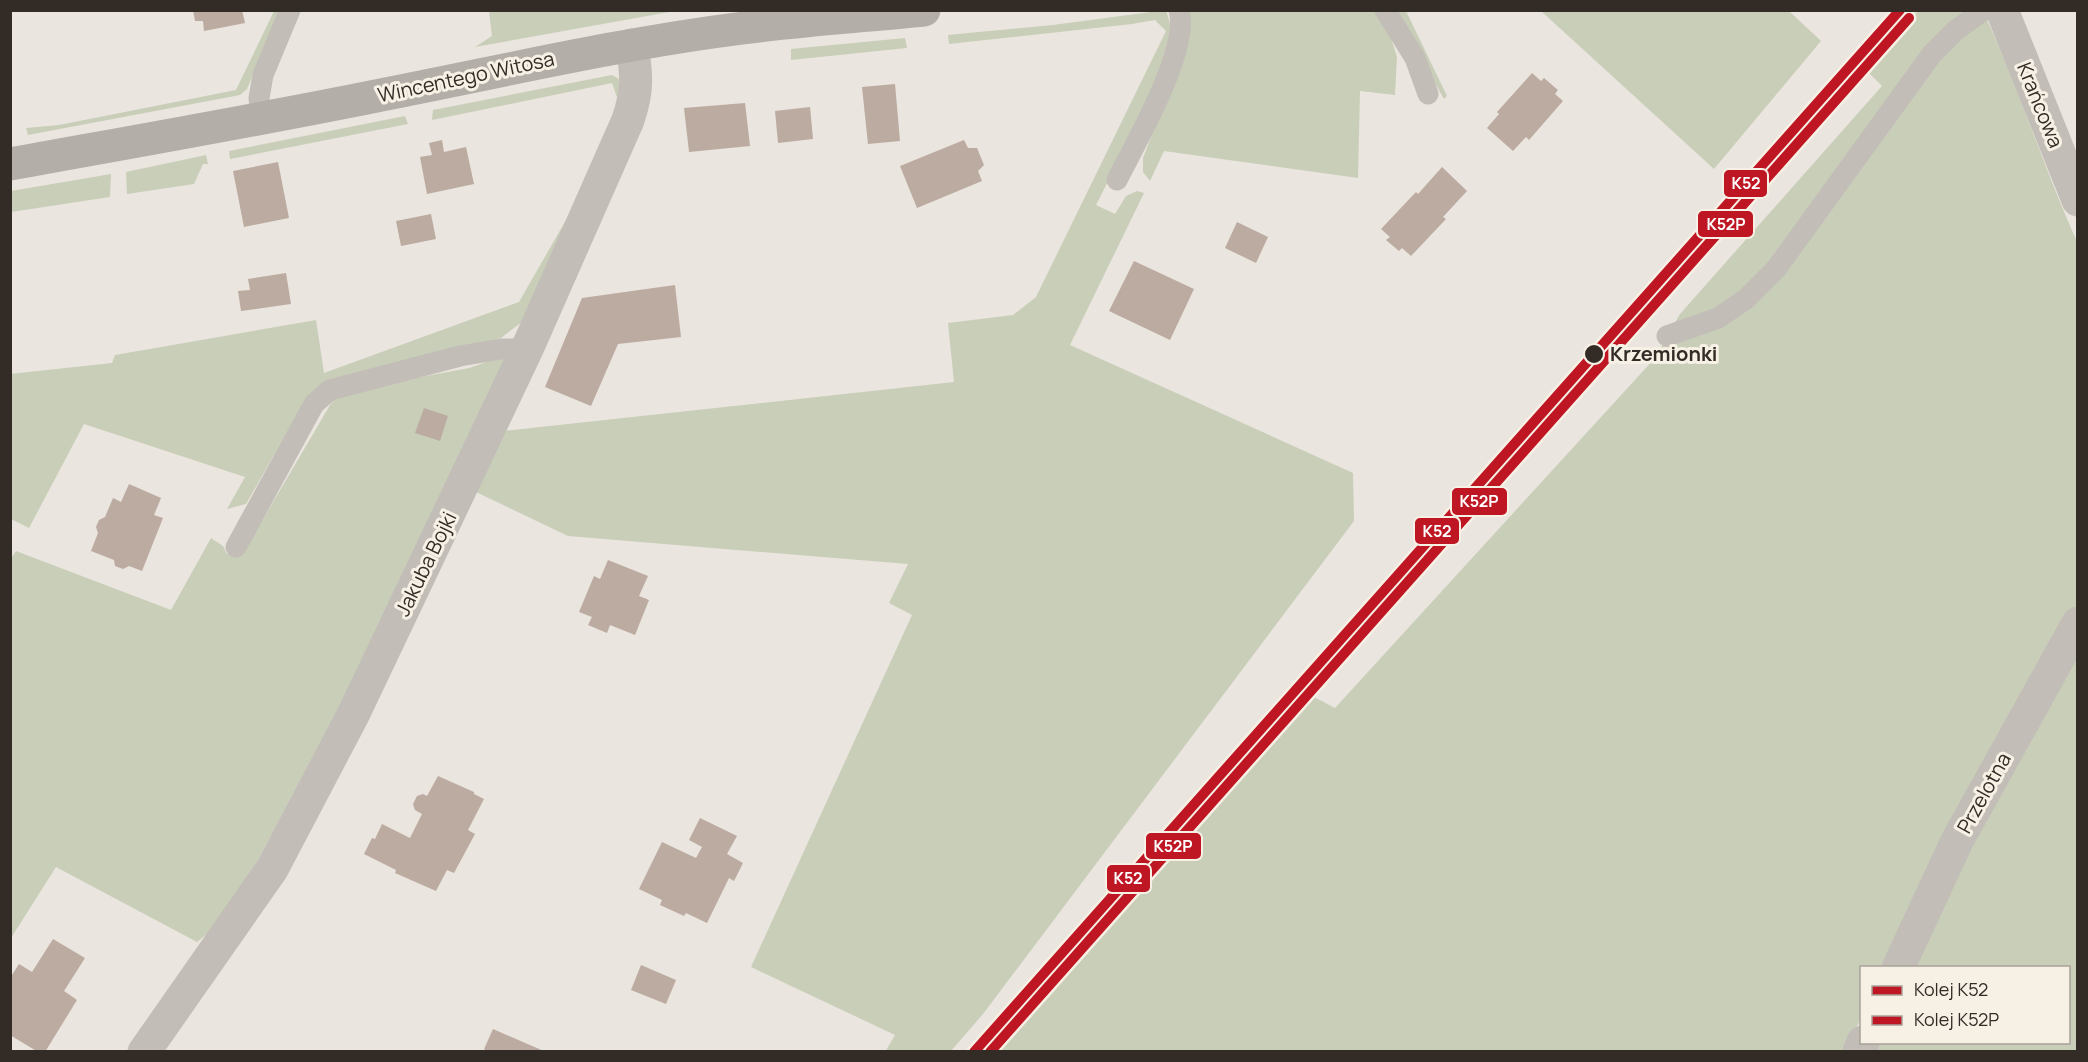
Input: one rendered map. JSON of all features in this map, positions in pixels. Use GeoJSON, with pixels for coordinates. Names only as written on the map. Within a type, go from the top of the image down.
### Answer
{"type":"FeatureCollection","features":[{"type":"Feature","properties":{"kind":"street","name":"Wincentego Witosa"},"geometry":{"type":"LineString","coordinates":[[10,164],[261,118],[632,45],[743,28],[924,10]]}},
{"type":"Feature","properties":{"kind":"street","name":"Krańcowa"},"geometry":{"type":"LineString","coordinates":[[2002,10],[2078,200]]}},
{"type":"Feature","properties":{"kind":"street","name":"Jakuba Bojki"},"geometry":{"type":"LineString","coordinates":[[144,1052],[272,869],[359,703],[527,348],[628,120],[635,98],[637,76],[632,45]]}},
{"type":"Feature","properties":{"kind":"street","name":"Przelotna"},"geometry":{"type":"LineString","coordinates":[[1899,966],[1958,841],[2078,622]]}},
{"type":"Feature","properties":{"kind":"lane"},"geometry":{"type":"LineString","coordinates":[[261,118],[259,98],[262,75],[290,10]]}},
{"type":"Feature","properties":{"kind":"lane"},"geometry":{"type":"LineString","coordinates":[[1117,180],[1167,78],[1179,47],[1181,17],[1179,10]]}},
{"type":"Feature","properties":{"kind":"lane"},"geometry":{"type":"LineString","coordinates":[[1385,10],[1415,58],[1428,94]]}},
{"type":"Feature","properties":{"kind":"lane"},"geometry":{"type":"LineString","coordinates":[[1667,336],[1718,318],[1746,299],[1776,269],[1932,54],[1956,30],[1984,10]]}},
{"type":"Feature","properties":{"kind":"lane"},"geometry":{"type":"LineString","coordinates":[[236,547],[314,404],[330,390],[460,356],[501,349],[527,348]]}},
{"type":"Feature","properties":{"kind":"green space"},"geometry":{"type":"Polygon","coordinates":[[[489,10],[675,11],[475,47],[492,36],[489,10]]]}},
{"type":"Feature","properties":{"kind":"green space"},"geometry":{"type":"Polygon","coordinates":[[[1166,10],[1171,27],[1170,44],[1150,99],[1096,205],[1115,214],[1126,196],[1137,191],[1144,193],[1070,345],[1353,473],[1354,521],[983,1014],[951,1051],[885,1052],[895,1035],[751,967],[912,615],[889,603],[908,564],[568,536],[476,492],[504,431],[954,382],[948,323],[1013,315],[1036,297],[1166,31],[1155,20],[949,44],[948,35],[1053,25],[1166,10]]]}},
{"type":"Feature","properties":{"kind":"green space"},"geometry":{"type":"Polygon","coordinates":[[[1378,10],[1397,57],[1395,95],[1360,91],[1358,178],[1164,151],[1150,181],[1143,172],[1143,158],[1187,44],[1185,11],[1378,10]]]}},
{"type":"Feature","properties":{"kind":"green space"},"geometry":{"type":"Polygon","coordinates":[[[274,11],[280,11],[247,89],[240,95],[28,135],[26,128],[59,125],[236,90],[274,11]]]}},
{"type":"Feature","properties":{"kind":"green space"},"geometry":{"type":"Polygon","coordinates":[[[1394,11],[1406,11],[1447,96],[1444,99],[1394,11]]]}},
{"type":"Feature","properties":{"kind":"green space"},"geometry":{"type":"Polygon","coordinates":[[[1541,11],[1789,11],[1821,41],[1714,169],[1541,11]]]}},
{"type":"Feature","properties":{"kind":"green space"},"geometry":{"type":"Polygon","coordinates":[[[1918,11],[1983,11],[2077,242],[2077,608],[1887,966],[1860,966],[1860,1020],[1845,1051],[999,1052],[1314,697],[1335,708],[1655,358],[1680,314],[1882,86],[1864,68],[1918,11]]]}},
{"type":"Feature","properties":{"kind":"green space"},"geometry":{"type":"Polygon","coordinates":[[[905,38],[907,48],[791,60],[791,49],[905,38]]]}},
{"type":"Feature","properties":{"kind":"green space"},"geometry":{"type":"Polygon","coordinates":[[[612,75],[619,79],[619,102],[612,83],[432,120],[433,110],[612,75]]]}},
{"type":"Feature","properties":{"kind":"green space"},"geometry":{"type":"Polygon","coordinates":[[[405,116],[408,124],[230,159],[229,151],[405,116]]]}},
{"type":"Feature","properties":{"kind":"green space"},"geometry":{"type":"Polygon","coordinates":[[[609,125],[527,318],[501,338],[346,377],[297,415],[246,504],[227,509],[245,477],[84,424],[29,528],[11,519],[10,374],[112,363],[115,355],[316,320],[324,373],[519,302],[570,213],[609,125]]]}},
{"type":"Feature","properties":{"kind":"green space"},"geometry":{"type":"Polygon","coordinates":[[[206,155],[208,164],[203,164],[194,184],[127,194],[126,172],[206,155]]]}},
{"type":"Feature","properties":{"kind":"green space"},"geometry":{"type":"Polygon","coordinates":[[[111,174],[110,197],[11,212],[11,191],[111,174]]]}},
{"type":"Feature","properties":{"kind":"green space"},"geometry":{"type":"Polygon","coordinates":[[[504,356],[507,361],[433,529],[228,917],[197,942],[56,867],[11,938],[10,560],[16,551],[171,610],[211,538],[223,546],[227,554],[242,555],[330,405],[340,394],[469,368],[504,356]]]}},
{"type":"Feature","properties":{"kind":"green space"},"geometry":{"type":"Polygon","coordinates":[[[2077,647],[2077,1051],[1870,1052],[1873,1044],[2070,1044],[2070,966],[1910,966],[1967,846],[2077,647]]]}},
{"type":"Feature","properties":{"kind":"building"},"geometry":{"type":"Polygon","coordinates":[[[193,10],[242,10],[245,23],[204,31],[203,21],[195,21],[193,10]]]}},
{"type":"Feature","properties":{"kind":"building"},"geometry":{"type":"Polygon","coordinates":[[[1532,73],[1541,81],[1544,78],[1558,90],[1555,94],[1563,101],[1529,140],[1526,137],[1513,151],[1487,128],[1499,114],[1497,112],[1532,73]]]}},
{"type":"Feature","properties":{"kind":"building"},"geometry":{"type":"Polygon","coordinates":[[[895,84],[900,141],[868,144],[862,87],[895,84]]]}},
{"type":"Feature","properties":{"kind":"building"},"geometry":{"type":"Polygon","coordinates":[[[745,103],[750,146],[689,152],[684,108],[745,103]]]}},
{"type":"Feature","properties":{"kind":"building"},"geometry":{"type":"Polygon","coordinates":[[[810,107],[813,139],[778,143],[775,111],[810,107]]]}},
{"type":"Feature","properties":{"kind":"building"},"geometry":{"type":"Polygon","coordinates":[[[442,140],[444,152],[466,147],[474,184],[427,194],[420,157],[432,155],[429,143],[442,140]]]}},
{"type":"Feature","properties":{"kind":"building"},"geometry":{"type":"Polygon","coordinates":[[[964,140],[968,148],[977,148],[984,165],[978,171],[982,181],[917,208],[900,166],[964,140]]]}},
{"type":"Feature","properties":{"kind":"building"},"geometry":{"type":"Polygon","coordinates":[[[278,162],[289,218],[244,227],[233,171],[278,162]]]}},
{"type":"Feature","properties":{"kind":"building"},"geometry":{"type":"Polygon","coordinates":[[[1442,167],[1467,191],[1443,217],[1446,219],[1411,256],[1402,248],[1399,251],[1386,240],[1390,237],[1381,229],[1416,192],[1418,194],[1442,167]]]}},
{"type":"Feature","properties":{"kind":"building"},"geometry":{"type":"Polygon","coordinates":[[[431,214],[436,239],[401,246],[396,221],[431,214]]]}},
{"type":"Feature","properties":{"kind":"building"},"geometry":{"type":"Polygon","coordinates":[[[1237,222],[1268,237],[1256,263],[1225,248],[1237,222]]]}},
{"type":"Feature","properties":{"kind":"building"},"geometry":{"type":"Polygon","coordinates":[[[1134,261],[1194,289],[1170,340],[1109,311],[1134,261]]]}},
{"type":"Feature","properties":{"kind":"building"},"geometry":{"type":"Polygon","coordinates":[[[286,273],[291,304],[241,311],[238,291],[250,290],[248,279],[286,273]]]}},
{"type":"Feature","properties":{"kind":"building"},"geometry":{"type":"Polygon","coordinates":[[[675,285],[681,337],[618,344],[591,406],[545,387],[582,298],[675,285]]]}},
{"type":"Feature","properties":{"kind":"building"},"geometry":{"type":"Polygon","coordinates":[[[424,408],[448,416],[440,441],[415,433],[424,408]]]}},
{"type":"Feature","properties":{"kind":"building"},"geometry":{"type":"Polygon","coordinates":[[[129,484],[161,498],[154,515],[163,518],[142,571],[129,566],[123,569],[115,566],[114,560],[91,551],[98,533],[96,527],[99,520],[105,517],[113,498],[121,502],[129,484]]]}},
{"type":"Feature","properties":{"kind":"building"},"geometry":{"type":"Polygon","coordinates":[[[608,560],[648,576],[639,596],[649,600],[635,635],[610,625],[607,633],[588,625],[592,617],[579,612],[594,576],[600,579],[608,560]]]}},
{"type":"Feature","properties":{"kind":"building"},"geometry":{"type":"Polygon","coordinates":[[[438,776],[484,799],[468,830],[475,834],[454,873],[447,870],[436,891],[395,873],[396,870],[364,854],[382,824],[410,838],[422,814],[415,810],[413,804],[417,796],[423,794],[427,796],[438,776]]]}},
{"type":"Feature","properties":{"kind":"building"},"geometry":{"type":"Polygon","coordinates":[[[700,818],[737,836],[727,854],[743,863],[734,881],[729,878],[707,923],[686,913],[684,916],[660,905],[662,900],[639,889],[662,842],[696,858],[702,847],[689,840],[700,818]]]}},
{"type":"Feature","properties":{"kind":"building"},"geometry":{"type":"Polygon","coordinates":[[[53,939],[85,958],[64,991],[77,1000],[45,1052],[38,1052],[10,1035],[10,978],[19,964],[32,972],[53,939]]]}},
{"type":"Feature","properties":{"kind":"building"},"geometry":{"type":"Polygon","coordinates":[[[641,965],[676,980],[666,1004],[631,990],[641,965]]]}},
{"type":"Feature","properties":{"kind":"building"},"geometry":{"type":"Polygon","coordinates":[[[493,1029],[546,1052],[488,1052],[484,1049],[493,1029]]]}},
{"type":"Feature","properties":{"kind":"rail line","name":"K52"},"geometry":{"type":"LineString","coordinates":[[974,1052],[1900,10]]}},
{"type":"Feature","properties":{"kind":"rail line","name":"K52P"},"geometry":{"type":"LineString","coordinates":[[990,1052],[1909,18]]}},
{"type":"Feature","properties":{"kind":"place","name":"Krzemionki"},"geometry":{"type":"Point","coordinates":[1594,354]}}]}
